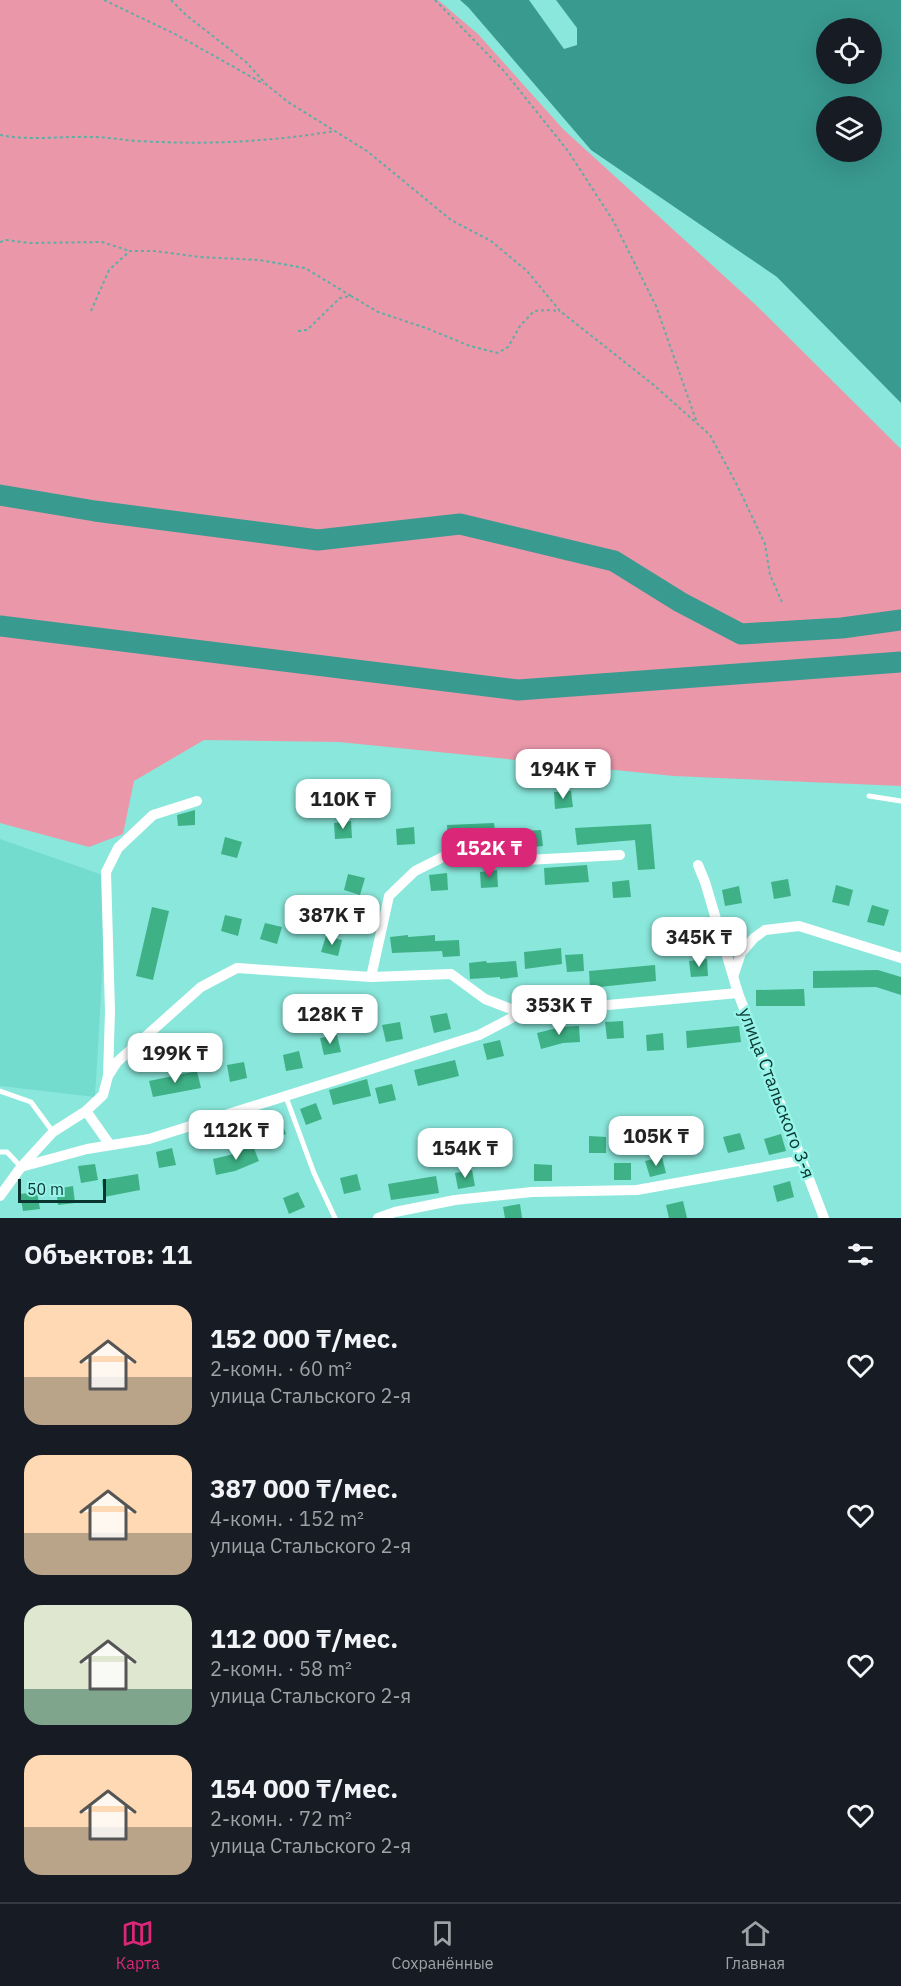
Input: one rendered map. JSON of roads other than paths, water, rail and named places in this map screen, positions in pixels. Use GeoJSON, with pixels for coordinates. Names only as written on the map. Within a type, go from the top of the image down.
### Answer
{"type":"FeatureCollection","features":[{"type":"Feature","properties":{"kind":"street"},"geometry":{"type":"LineString","coordinates":[[0,1196],[21,1167],[53,1132],[86,1112],[103,1095],[108,1076],[110,1011],[106,872],[118,848],[153,815],[197,801]]}},
{"type":"Feature","properties":{"kind":"street"},"geometry":{"type":"LineString","coordinates":[[371,977],[389,896],[415,871],[447,855],[508,861],[620,855]]}},
{"type":"Feature","properties":{"kind":"street","name":"улица Стальского 3-я"},"geometry":{"type":"LineString","coordinates":[[698,865],[738,993],[824,1218]]}},
{"type":"Feature","properties":{"kind":"street"},"geometry":{"type":"LineString","coordinates":[[734,975],[741,953],[754,938],[765,930],[799,926],[901,958]]}},
{"type":"Feature","properties":{"kind":"street"},"geometry":{"type":"LineString","coordinates":[[108,1076],[117,1062],[201,987],[237,968],[371,977],[451,974],[484,999],[521,1013]]}},
{"type":"Feature","properties":{"kind":"street"},"geometry":{"type":"LineString","coordinates":[[21,1167],[87,1149],[149,1139],[286,1097],[479,1035],[521,1013],[738,993]]}},
{"type":"Feature","properties":{"kind":"street"},"geometry":{"type":"LineString","coordinates":[[86,1112],[110,1145]]}},
{"type":"Feature","properties":{"kind":"street"},"geometry":{"type":"LineString","coordinates":[[378,1218],[395,1212],[455,1200],[532,1192],[637,1190],[803,1160]]}},
{"type":"Feature","properties":{"kind":"lane"},"geometry":{"type":"LineString","coordinates":[[868,796],[901,801]]}},
{"type":"Feature","properties":{"kind":"lane"},"geometry":{"type":"LineString","coordinates":[[0,1091],[31,1102],[53,1132]]}},
{"type":"Feature","properties":{"kind":"lane"},"geometry":{"type":"LineString","coordinates":[[286,1097],[314,1173],[335,1218]]}},
{"type":"Feature","properties":{"kind":"lane"},"geometry":{"type":"LineString","coordinates":[[0,1152],[7,1152],[21,1167]]}},
{"type":"Feature","properties":{"kind":"water"},"geometry":{"type":"Polygon","coordinates":[[[460,0],[529,0],[564,49],[577,45],[577,28],[556,0],[901,0],[901,403],[777,277],[591,150],[460,0]]]}},
{"type":"Feature","properties":{"kind":"waterway"},"geometry":{"type":"LineString","coordinates":[[0,495],[95,511],[318,540],[460,524],[614,561],[680,602],[741,634],[842,628],[901,620]]}},
{"type":"Feature","properties":{"kind":"waterway"},"geometry":{"type":"LineString","coordinates":[[0,626],[518,690],[901,662]]}}]}
